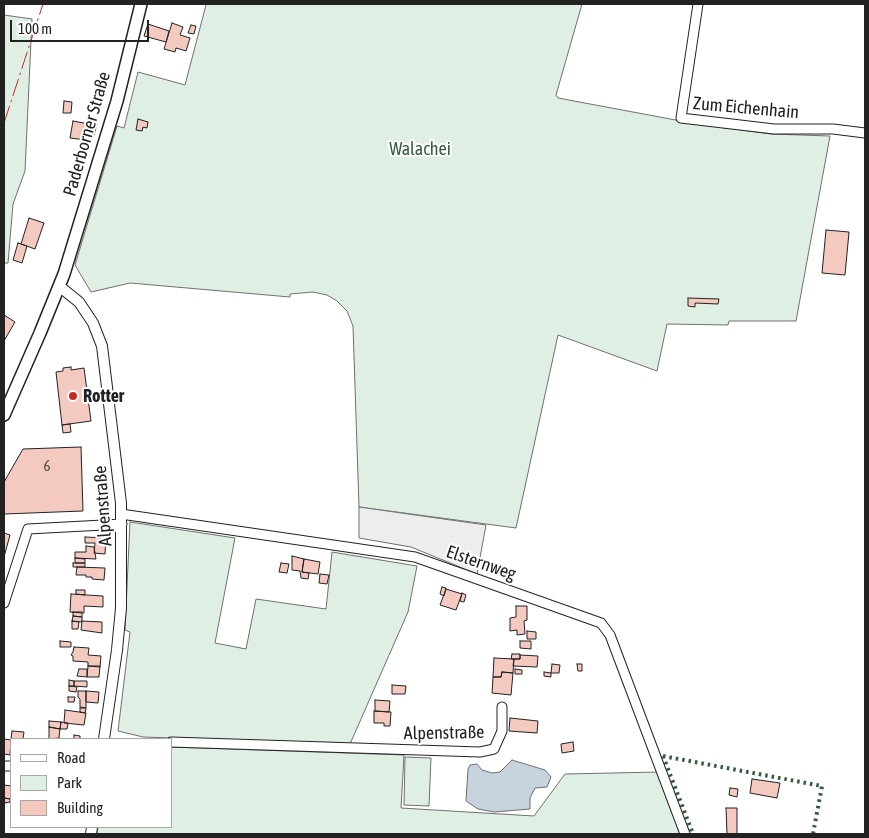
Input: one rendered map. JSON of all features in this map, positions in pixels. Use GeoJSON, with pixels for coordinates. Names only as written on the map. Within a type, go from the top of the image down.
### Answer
{"type":"FeatureCollection","features":[{"type":"Feature","properties":{"kind":"main road","name":"Paderborner Straße"},"geometry":{"type":"LineString","coordinates":[[4,415],[64,274],[117,101],[141,4]]}},
{"type":"Feature","properties":{"kind":"street","name":"Zum Eichenhain"},"geometry":{"type":"LineString","coordinates":[[698,4],[681,118],[774,129],[833,129],[865,133]]}},
{"type":"Feature","properties":{"kind":"street","name":"Alpenstraße"},"geometry":{"type":"LineString","coordinates":[[60,286],[79,302],[93,323],[102,346],[122,519],[121,608],[104,738]]}},
{"type":"Feature","properties":{"kind":"street","name":"Elsternweg"},"geometry":{"type":"LineString","coordinates":[[4,603],[28,529],[122,519],[415,557],[601,623],[610,635],[685,834]]}},
{"type":"Feature","properties":{"kind":"street","name":"Alpenstraße"},"geometry":{"type":"LineString","coordinates":[[172,742],[480,752],[494,749],[502,731],[502,707]]}},
{"type":"Feature","properties":{"kind":"green space","name":"Walachei"},"geometry":{"type":"Polygon","coordinates":[[[203,4],[582,4],[556,95],[558,98],[697,124],[771,134],[830,136],[796,321],[729,321],[728,325],[667,324],[657,371],[558,335],[516,528],[359,507],[353,326],[347,311],[337,301],[327,295],[313,292],[290,294],[290,297],[130,283],[91,292],[75,265],[117,126],[124,128],[138,72],[185,85],[206,5],[203,4]]]}},
{"type":"Feature","properties":{"kind":"green space"},"geometry":{"type":"Polygon","coordinates":[[[4,15],[32,19],[25,171],[13,204],[8,263],[4,263],[4,15]]]}},
{"type":"Feature","properties":{"kind":"green space"},"geometry":{"type":"Polygon","coordinates":[[[130,522],[235,538],[215,643],[246,649],[256,599],[326,609],[332,552],[417,566],[408,612],[350,744],[143,737],[118,731],[130,632],[125,630],[130,522]]]}},
{"type":"Feature","properties":{"kind":"green space"},"geometry":{"type":"Polygon","coordinates":[[[172,747],[404,755],[401,808],[534,816],[565,774],[659,772],[682,834],[97,834],[98,828],[172,828],[172,747]]]}},
{"type":"Feature","properties":{"kind":"green space"},"geometry":{"type":"Polygon","coordinates":[[[405,757],[431,758],[429,806],[404,805],[405,757]]]}},
{"type":"Feature","properties":{"kind":"shaded area"},"geometry":{"type":"Polygon","coordinates":[[[359,507],[486,525],[477,574],[411,547],[359,538],[359,507]]]}},
{"type":"Feature","properties":{"kind":"shaded area"},"geometry":{"type":"Polygon","coordinates":[[[512,760],[545,770],[551,777],[547,787],[535,788],[530,798],[530,809],[494,812],[478,809],[466,801],[468,769],[470,765],[477,764],[482,770],[492,773],[500,772],[512,760]]]}},
{"type":"Feature","properties":{"kind":"building"},"geometry":{"type":"Polygon","coordinates":[[[172,23],[183,27],[180,35],[190,38],[186,51],[176,48],[175,52],[164,49],[172,23]]]}},
{"type":"Feature","properties":{"kind":"building"},"geometry":{"type":"Polygon","coordinates":[[[148,24],[169,31],[166,42],[144,36],[148,24]]]}},
{"type":"Feature","properties":{"kind":"building"},"geometry":{"type":"Polygon","coordinates":[[[191,25],[196,26],[194,34],[188,33],[191,25]]]}},
{"type":"Feature","properties":{"kind":"building"},"geometry":{"type":"Polygon","coordinates":[[[64,101],[72,102],[71,113],[63,113],[64,101]]]}},
{"type":"Feature","properties":{"kind":"building"},"geometry":{"type":"Polygon","coordinates":[[[138,119],[148,122],[147,128],[143,127],[142,131],[136,130],[138,119]]]}},
{"type":"Feature","properties":{"kind":"building"},"geometry":{"type":"Polygon","coordinates":[[[73,121],[89,124],[89,121],[97,124],[94,135],[87,133],[86,140],[70,138],[73,121]]]}},
{"type":"Feature","properties":{"kind":"building"},"geometry":{"type":"Polygon","coordinates":[[[29,218],[44,223],[35,249],[21,244],[29,218]]]}},
{"type":"Feature","properties":{"kind":"building"},"geometry":{"type":"Polygon","coordinates":[[[826,230],[849,232],[845,275],[822,273],[826,230]]]}},
{"type":"Feature","properties":{"kind":"building"},"geometry":{"type":"Polygon","coordinates":[[[18,243],[27,246],[22,263],[13,260],[18,243]]]}},
{"type":"Feature","properties":{"kind":"building"},"geometry":{"type":"Polygon","coordinates":[[[688,298],[719,299],[718,304],[695,303],[695,307],[688,306],[688,298]]]}},
{"type":"Feature","properties":{"kind":"building"},"geometry":{"type":"Polygon","coordinates":[[[4,315],[15,322],[4,341],[4,315]]]}},
{"type":"Feature","properties":{"kind":"building","name":"Rotter"},"geometry":{"type":"Polygon","coordinates":[[[71,367],[71,370],[84,368],[91,421],[62,425],[56,372],[63,371],[63,368],[71,367]]]}},
{"type":"Feature","properties":{"kind":"building"},"geometry":{"type":"Polygon","coordinates":[[[70,424],[71,432],[63,433],[62,425],[70,424]]]}},
{"type":"Feature","properties":{"kind":"building"},"geometry":{"type":"Polygon","coordinates":[[[81,447],[83,511],[4,514],[4,482],[23,449],[81,447]]]}},
{"type":"Feature","properties":{"kind":"building"},"geometry":{"type":"Polygon","coordinates":[[[4,533],[10,535],[4,557],[4,533]]]}},
{"type":"Feature","properties":{"kind":"building"},"geometry":{"type":"Polygon","coordinates":[[[85,537],[106,538],[105,554],[94,553],[95,543],[85,543],[85,537]]]}},
{"type":"Feature","properties":{"kind":"building"},"geometry":{"type":"Polygon","coordinates":[[[86,546],[94,547],[96,559],[75,558],[75,552],[86,552],[86,546]]]}},
{"type":"Feature","properties":{"kind":"building"},"geometry":{"type":"Polygon","coordinates":[[[292,556],[304,559],[302,572],[309,573],[308,579],[301,578],[300,571],[292,570],[292,556]]]}},
{"type":"Feature","properties":{"kind":"building"},"geometry":{"type":"Polygon","coordinates":[[[75,558],[85,559],[85,563],[75,563],[75,558]]]}},
{"type":"Feature","properties":{"kind":"building"},"geometry":{"type":"Polygon","coordinates":[[[304,559],[320,562],[318,574],[302,572],[304,559]]]}},
{"type":"Feature","properties":{"kind":"building"},"geometry":{"type":"Polygon","coordinates":[[[73,563],[85,563],[85,567],[73,567],[73,563]]]}},
{"type":"Feature","properties":{"kind":"building"},"geometry":{"type":"Polygon","coordinates":[[[281,563],[289,564],[287,573],[279,572],[281,563]]]}},
{"type":"Feature","properties":{"kind":"building"},"geometry":{"type":"Polygon","coordinates":[[[77,567],[105,568],[104,580],[92,579],[92,577],[86,577],[86,575],[76,575],[77,567]]]}},
{"type":"Feature","properties":{"kind":"building"},"geometry":{"type":"Polygon","coordinates":[[[320,574],[329,575],[327,584],[319,583],[320,574]]]}},
{"type":"Feature","properties":{"kind":"building"},"geometry":{"type":"Polygon","coordinates":[[[442,587],[446,588],[444,596],[440,594],[442,587]]]}},
{"type":"Feature","properties":{"kind":"building"},"geometry":{"type":"Polygon","coordinates":[[[446,589],[462,594],[456,610],[440,605],[446,589]]]}},
{"type":"Feature","properties":{"kind":"building"},"geometry":{"type":"Polygon","coordinates":[[[76,590],[85,590],[85,595],[76,594],[76,590]]]}},
{"type":"Feature","properties":{"kind":"building"},"geometry":{"type":"Polygon","coordinates":[[[462,593],[466,595],[464,602],[460,601],[462,593]]]}},
{"type":"Feature","properties":{"kind":"building"},"geometry":{"type":"Polygon","coordinates":[[[71,594],[103,596],[103,607],[84,606],[84,613],[70,612],[71,594]]]}},
{"type":"Feature","properties":{"kind":"building"},"geometry":{"type":"Polygon","coordinates":[[[516,606],[527,606],[527,620],[524,621],[525,634],[517,635],[517,630],[510,631],[510,618],[516,617],[516,606]]]}},
{"type":"Feature","properties":{"kind":"building"},"geometry":{"type":"Polygon","coordinates":[[[73,612],[82,612],[82,617],[73,616],[73,612]]]}},
{"type":"Feature","properties":{"kind":"building"},"geometry":{"type":"Polygon","coordinates":[[[73,616],[82,617],[82,622],[72,621],[73,616]]]}},
{"type":"Feature","properties":{"kind":"building"},"geometry":{"type":"Polygon","coordinates":[[[72,621],[79,622],[78,629],[72,629],[72,621]]]}},
{"type":"Feature","properties":{"kind":"building"},"geometry":{"type":"Polygon","coordinates":[[[82,621],[102,622],[102,633],[81,630],[82,621]]]}},
{"type":"Feature","properties":{"kind":"building"},"geometry":{"type":"Polygon","coordinates":[[[527,631],[536,632],[536,639],[527,639],[527,631]]]}},
{"type":"Feature","properties":{"kind":"building"},"geometry":{"type":"Polygon","coordinates":[[[60,641],[71,642],[71,647],[60,647],[60,641]]]}},
{"type":"Feature","properties":{"kind":"building"},"geometry":{"type":"Polygon","coordinates":[[[520,641],[531,641],[531,649],[520,648],[520,641]]]}},
{"type":"Feature","properties":{"kind":"building"},"geometry":{"type":"Polygon","coordinates":[[[74,647],[89,648],[88,655],[101,656],[100,667],[88,666],[88,662],[73,661],[73,656],[71,655],[74,647]]]}},
{"type":"Feature","properties":{"kind":"building"},"geometry":{"type":"Polygon","coordinates":[[[512,654],[520,654],[520,659],[511,659],[512,654]]]}},
{"type":"Feature","properties":{"kind":"building"},"geometry":{"type":"Polygon","coordinates":[[[520,655],[538,656],[537,667],[513,666],[514,659],[520,659],[520,655]]]}},
{"type":"Feature","properties":{"kind":"building"},"geometry":{"type":"Polygon","coordinates":[[[494,658],[514,659],[513,673],[502,672],[501,677],[493,677],[494,658]]]}},
{"type":"Feature","properties":{"kind":"building"},"geometry":{"type":"Polygon","coordinates":[[[552,664],[560,665],[559,673],[551,673],[552,664]]]}},
{"type":"Feature","properties":{"kind":"building"},"geometry":{"type":"Polygon","coordinates":[[[577,664],[582,664],[582,671],[578,671],[577,664]]]}},
{"type":"Feature","properties":{"kind":"building"},"geometry":{"type":"Polygon","coordinates":[[[88,666],[100,666],[99,677],[87,677],[88,666]]]}},
{"type":"Feature","properties":{"kind":"building"},"geometry":{"type":"Polygon","coordinates":[[[79,669],[87,669],[87,677],[77,676],[79,669]]]}},
{"type":"Feature","properties":{"kind":"building"},"geometry":{"type":"Polygon","coordinates":[[[515,669],[522,670],[522,674],[515,674],[515,669]]]}},
{"type":"Feature","properties":{"kind":"building"},"geometry":{"type":"Polygon","coordinates":[[[502,672],[513,673],[511,695],[492,693],[493,677],[501,677],[502,672]]]}},
{"type":"Feature","properties":{"kind":"building"},"geometry":{"type":"Polygon","coordinates":[[[544,672],[551,673],[551,677],[544,676],[544,672]]]}},
{"type":"Feature","properties":{"kind":"building"},"geometry":{"type":"Polygon","coordinates":[[[69,680],[74,681],[74,686],[69,686],[69,680]]]}},
{"type":"Feature","properties":{"kind":"building"},"geometry":{"type":"Polygon","coordinates":[[[74,681],[87,681],[87,687],[74,686],[74,681]]]}},
{"type":"Feature","properties":{"kind":"building"},"geometry":{"type":"Polygon","coordinates":[[[392,685],[406,686],[405,694],[392,694],[392,685]]]}},
{"type":"Feature","properties":{"kind":"building"},"geometry":{"type":"Polygon","coordinates":[[[69,686],[77,687],[76,692],[69,691],[69,686]]]}},
{"type":"Feature","properties":{"kind":"building"},"geometry":{"type":"Polygon","coordinates":[[[78,691],[86,691],[86,708],[80,707],[78,691]]]}},
{"type":"Feature","properties":{"kind":"building"},"geometry":{"type":"Polygon","coordinates":[[[86,691],[99,692],[98,703],[86,702],[86,691]]]}},
{"type":"Feature","properties":{"kind":"building"},"geometry":{"type":"Polygon","coordinates":[[[68,697],[75,697],[74,702],[68,702],[68,697]]]}},
{"type":"Feature","properties":{"kind":"building"},"geometry":{"type":"Polygon","coordinates":[[[375,700],[390,701],[389,712],[375,711],[375,700]]]}},
{"type":"Feature","properties":{"kind":"building"},"geometry":{"type":"Polygon","coordinates":[[[80,708],[86,708],[85,713],[80,712],[80,708]]]}},
{"type":"Feature","properties":{"kind":"building"},"geometry":{"type":"Polygon","coordinates":[[[65,710],[86,713],[84,725],[64,723],[65,710]]]}},
{"type":"Feature","properties":{"kind":"building"},"geometry":{"type":"Polygon","coordinates":[[[374,711],[391,712],[390,726],[384,726],[384,723],[374,723],[374,711]]]}},
{"type":"Feature","properties":{"kind":"building"},"geometry":{"type":"Polygon","coordinates":[[[510,718],[538,721],[537,733],[509,731],[510,718]]]}},
{"type":"Feature","properties":{"kind":"building"},"geometry":{"type":"Polygon","coordinates":[[[49,721],[61,722],[60,729],[49,727],[49,721]]]}},
{"type":"Feature","properties":{"kind":"building"},"geometry":{"type":"Polygon","coordinates":[[[61,722],[68,723],[67,729],[60,729],[61,722]]]}},
{"type":"Feature","properties":{"kind":"building"},"geometry":{"type":"Polygon","coordinates":[[[49,727],[60,729],[59,738],[49,738],[49,727]]]}},
{"type":"Feature","properties":{"kind":"building"},"geometry":{"type":"Polygon","coordinates":[[[12,731],[24,732],[23,738],[11,738],[12,731]]]}},
{"type":"Feature","properties":{"kind":"building"},"geometry":{"type":"Polygon","coordinates":[[[4,739],[10,740],[10,755],[4,754],[4,739]]]}},
{"type":"Feature","properties":{"kind":"building"},"geometry":{"type":"Polygon","coordinates":[[[573,742],[574,751],[562,753],[561,744],[573,742]]]}},
{"type":"Feature","properties":{"kind":"building"},"geometry":{"type":"Polygon","coordinates":[[[752,779],[780,783],[777,798],[750,793],[752,779]]]}},
{"type":"Feature","properties":{"kind":"building"},"geometry":{"type":"Polygon","coordinates":[[[4,785],[10,786],[10,799],[4,798],[4,785]]]}},
{"type":"Feature","properties":{"kind":"building"},"geometry":{"type":"Polygon","coordinates":[[[730,788],[738,789],[737,797],[729,795],[730,788]]]}},
{"type":"Feature","properties":{"kind":"building"},"geometry":{"type":"Polygon","coordinates":[[[4,798],[10,799],[10,802],[5,803],[4,798]]]}},
{"type":"Feature","properties":{"kind":"building"},"geometry":{"type":"Polygon","coordinates":[[[726,808],[737,808],[737,834],[727,834],[726,808]]]}},
{"type":"Feature","properties":{"kind":"hedge"},"geometry":{"type":"LineString","coordinates":[[663,756],[822,786],[813,834]]}},
{"type":"Feature","properties":{"kind":"hedge"},"geometry":{"type":"LineString","coordinates":[[663,756],[693,834]]}},
{"type":"Feature","properties":{"kind":"power"},"geometry":{"type":"LineString","coordinates":[[4,123],[43,4]]}},
{"type":"Feature","properties":{"kind":"place","name":"Rotter"},"geometry":{"type":"Point","coordinates":[73,396]}}]}
